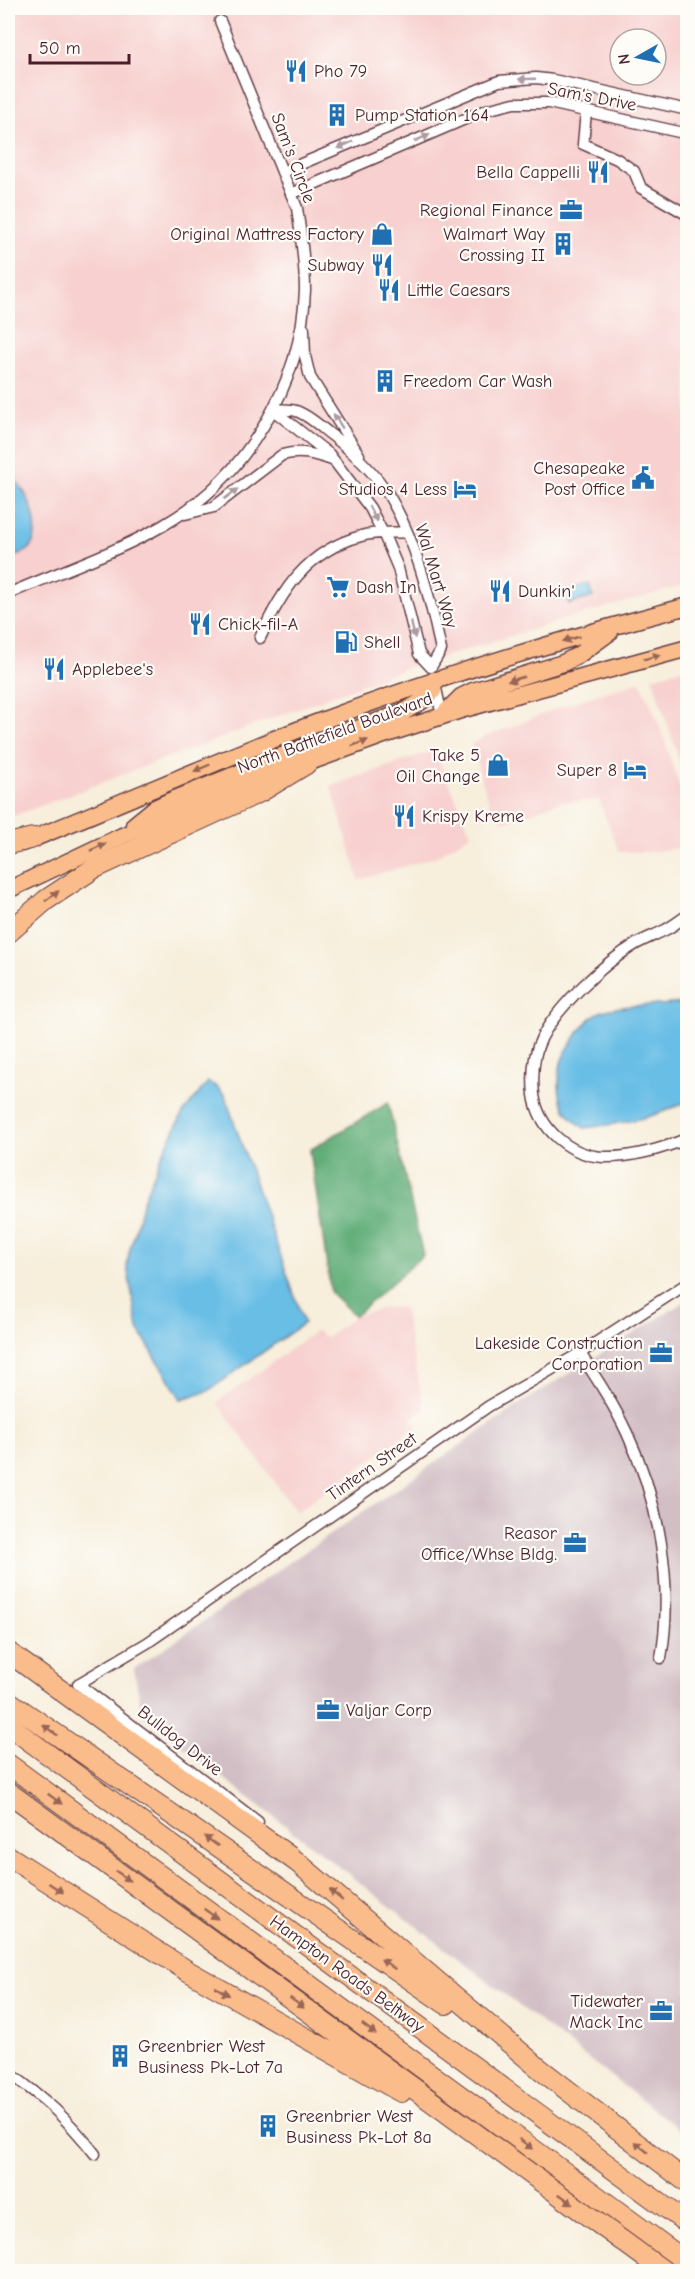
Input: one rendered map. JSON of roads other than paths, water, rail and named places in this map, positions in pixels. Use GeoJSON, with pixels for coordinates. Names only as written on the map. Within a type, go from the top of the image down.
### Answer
{"type":"FeatureCollection","features":[{"type":"Feature","properties":{"kind":"highway"},"geometry":{"type":"LineString","coordinates":[[8,933],[64,887],[93,869],[260,792],[306,764]]}},
{"type":"Feature","properties":{"kind":"highway"},"geometry":{"type":"LineString","coordinates":[[8,846],[33,838]]}},
{"type":"Feature","properties":{"kind":"highway"},"geometry":{"type":"LineString","coordinates":[[8,1643],[57,1688]]}},
{"type":"Feature","properties":{"kind":"highway"},"geometry":{"type":"LineString","coordinates":[[8,1652],[297,1862],[540,2069],[687,2183]]}},
{"type":"Feature","properties":{"kind":"highway"},"geometry":{"type":"LineString","coordinates":[[8,1701],[540,2069]]}},
{"type":"Feature","properties":{"kind":"highway","name":"Hampton Roads Beltway"},"geometry":{"type":"LineString","coordinates":[[8,1725],[687,2224]]}},
{"type":"Feature","properties":{"kind":"highway"},"geometry":{"type":"LineString","coordinates":[[8,1738],[687,2235]]}},
{"type":"Feature","properties":{"kind":"highway"},"geometry":{"type":"LineString","coordinates":[[8,1764],[687,2263]]}},
{"type":"Feature","properties":{"kind":"highway"},"geometry":{"type":"LineString","coordinates":[[8,1792],[665,2271]]}},
{"type":"Feature","properties":{"kind":"highway"},"geometry":{"type":"LineString","coordinates":[[8,1856],[186,1970],[484,2140]]}},
{"type":"Feature","properties":{"kind":"main road","name":"North Battlefield Boulevard"},"geometry":{"type":"LineString","coordinates":[[33,838],[433,674],[687,606]]}},
{"type":"Feature","properties":{"kind":"main road"},"geometry":{"type":"LineString","coordinates":[[442,716],[461,697],[473,691],[548,670],[570,660],[623,623]]}},
{"type":"Feature","properties":{"kind":"main road","name":"North Battlefield Boulevard"},"geometry":{"type":"LineString","coordinates":[[8,890],[122,836],[208,799],[306,764],[442,716],[687,648]]}},
{"type":"Feature","properties":{"kind":"main road"},"geometry":{"type":"LineString","coordinates":[[122,836],[143,817],[168,802],[276,758],[414,708],[433,691],[433,674]]}},
{"type":"Feature","properties":{"kind":"street","name":"Sam's Circle"},"geometry":{"type":"LineString","coordinates":[[8,594],[131,541],[178,516],[221,482],[250,446],[273,409],[295,353],[304,306],[302,236],[297,208],[220,21]]}},
{"type":"Feature","properties":{"kind":"street","name":"Sam's Drive"},"geometry":{"type":"LineString","coordinates":[[282,172],[499,81],[536,78],[553,80],[687,110]]}},
{"type":"Feature","properties":{"kind":"street","name":"Sam's Drive"},"geometry":{"type":"LineString","coordinates":[[291,194],[498,106],[525,102],[549,103],[687,134]]}},
{"type":"Feature","properties":{"kind":"street"},"geometry":{"type":"LineString","coordinates":[[586,112],[583,144],[617,159],[634,171],[641,188],[687,215]]}},
{"type":"Feature","properties":{"kind":"street"},"geometry":{"type":"LineString","coordinates":[[304,306],[305,356],[310,377],[369,470]]}},
{"type":"Feature","properties":{"kind":"street","name":"Wal Mart Way"},"geometry":{"type":"LineString","coordinates":[[273,409],[329,454],[370,508],[398,567],[419,654],[433,674],[442,716]]}},
{"type":"Feature","properties":{"kind":"street","name":"Wal Mart Way"},"geometry":{"type":"LineString","coordinates":[[273,409],[298,411],[347,448],[369,470],[387,494],[407,531],[433,615],[441,650],[433,674]]}},
{"type":"Feature","properties":{"kind":"street"},"geometry":{"type":"LineString","coordinates":[[178,516],[214,507],[282,455],[309,452],[335,461]]}},
{"type":"Feature","properties":{"kind":"street"},"geometry":{"type":"LineString","coordinates":[[260,638],[276,605],[295,579],[324,551],[359,536],[407,531]]}},
{"type":"Feature","properties":{"kind":"street"},"geometry":{"type":"LineString","coordinates":[[687,915],[666,930],[636,944],[612,961],[553,1019],[541,1038],[536,1053],[532,1082],[535,1104],[543,1121],[554,1135],[569,1147],[586,1154],[604,1157],[622,1155],[653,1150],[687,1138]]}},
{"type":"Feature","properties":{"kind":"street","name":"Tintern Street"},"geometry":{"type":"LineString","coordinates":[[78,1683],[164,1632],[483,1410],[580,1353],[687,1283]]}},
{"type":"Feature","properties":{"kind":"street"},"geometry":{"type":"LineString","coordinates":[[580,1353],[628,1434],[652,1499],[665,1579],[666,1627],[661,1658]]}},
{"type":"Feature","properties":{"kind":"street","name":"Bulldog Drive"},"geometry":{"type":"LineString","coordinates":[[78,1683],[262,1825]]}},
{"type":"Feature","properties":{"kind":"street"},"geometry":{"type":"LineString","coordinates":[[8,2072],[42,2096],[62,2114],[94,2154]]}},
{"type":"Feature","properties":{"kind":"water"},"geometry":{"type":"Polygon","coordinates":[[[14,478],[33,512],[35,531],[34,541],[29,549],[8,559],[8,480],[14,478]]]}},
{"type":"Feature","properties":{"kind":"water"},"geometry":{"type":"Polygon","coordinates":[[[590,585],[593,597],[569,604],[566,591],[590,585]]]}},
{"type":"Feature","properties":{"kind":"water"},"geometry":{"type":"Polygon","coordinates":[[[687,1002],[687,1101],[650,1116],[584,1128],[572,1118],[561,1100],[560,1068],[563,1057],[572,1042],[589,1020],[600,1012],[611,1009],[687,1002]]]}},
{"type":"Feature","properties":{"kind":"water"},"geometry":{"type":"Polygon","coordinates":[[[208,1082],[217,1087],[225,1096],[304,1323],[208,1391],[181,1399],[138,1329],[127,1266],[142,1203],[160,1159],[183,1113],[208,1082]]]}},
{"type":"Feature","properties":{"kind":"place","name":"Pho 79"},"geometry":{"type":"Point","coordinates":[296,71]}},
{"type":"Feature","properties":{"kind":"place","name":"Pump Station 164"},"geometry":{"type":"Point","coordinates":[337,115]}},
{"type":"Feature","properties":{"kind":"place","name":"Bella Cappelli"},"geometry":{"type":"Point","coordinates":[598,172]}},
{"type":"Feature","properties":{"kind":"place","name":"Regional Finance"},"geometry":{"type":"Point","coordinates":[571,210]}},
{"type":"Feature","properties":{"kind":"place","name":"Original Mattress Factory"},"geometry":{"type":"Point","coordinates":[382,234]}},
{"type":"Feature","properties":{"kind":"place","name":"Walmart Way Crossing II"},"geometry":{"type":"Point","coordinates":[563,244]}},
{"type":"Feature","properties":{"kind":"place","name":"Subway"},"geometry":{"type":"Point","coordinates":[382,265]}},
{"type":"Feature","properties":{"kind":"place","name":"Little Caesars"},"geometry":{"type":"Point","coordinates":[389,290]}},
{"type":"Feature","properties":{"kind":"place","name":"Freedom Car Wash"},"geometry":{"type":"Point","coordinates":[385,381]}},
{"type":"Feature","properties":{"kind":"place","name":"Chesapeake Post Office"},"geometry":{"type":"Point","coordinates":[643,478]}},
{"type":"Feature","properties":{"kind":"place","name":"Studios 4 Less"},"geometry":{"type":"Point","coordinates":[465,489]}},
{"type":"Feature","properties":{"kind":"place","name":"Dash In"},"geometry":{"type":"Point","coordinates":[338,587]}},
{"type":"Feature","properties":{"kind":"place","name":"Dunkin'"},"geometry":{"type":"Point","coordinates":[500,591]}},
{"type":"Feature","properties":{"kind":"place","name":"Chick-fil-A"},"geometry":{"type":"Point","coordinates":[200,624]}},
{"type":"Feature","properties":{"kind":"place","name":"Shell"},"geometry":{"type":"Point","coordinates":[346,642]}},
{"type":"Feature","properties":{"kind":"place","name":"Applebee's"},"geometry":{"type":"Point","coordinates":[54,669]}},
{"type":"Feature","properties":{"kind":"place","name":"Take 5 Oil Change"},"geometry":{"type":"Point","coordinates":[498,765]}},
{"type":"Feature","properties":{"kind":"place","name":"Super 8"},"geometry":{"type":"Point","coordinates":[635,770]}},
{"type":"Feature","properties":{"kind":"place","name":"Krispy Kreme"},"geometry":{"type":"Point","coordinates":[404,816]}},
{"type":"Feature","properties":{"kind":"place","name":"Lakeside Construction Corporation"},"geometry":{"type":"Point","coordinates":[661,1353]}},
{"type":"Feature","properties":{"kind":"place","name":"Reasor Office/Whse Bldg."},"geometry":{"type":"Point","coordinates":[575,1543]}},
{"type":"Feature","properties":{"kind":"place","name":"Valjar Corp"},"geometry":{"type":"Point","coordinates":[328,1710]}},
{"type":"Feature","properties":{"kind":"place","name":"Tidewater Mack Inc"},"geometry":{"type":"Point","coordinates":[661,2011]}},
{"type":"Feature","properties":{"kind":"place","name":"Greenbrier West Business Pk-Lot 7a"},"geometry":{"type":"Point","coordinates":[120,2056]}},
{"type":"Feature","properties":{"kind":"place","name":"Greenbrier West Business Pk-Lot 8a"},"geometry":{"type":"Point","coordinates":[268,2126]}}]}
